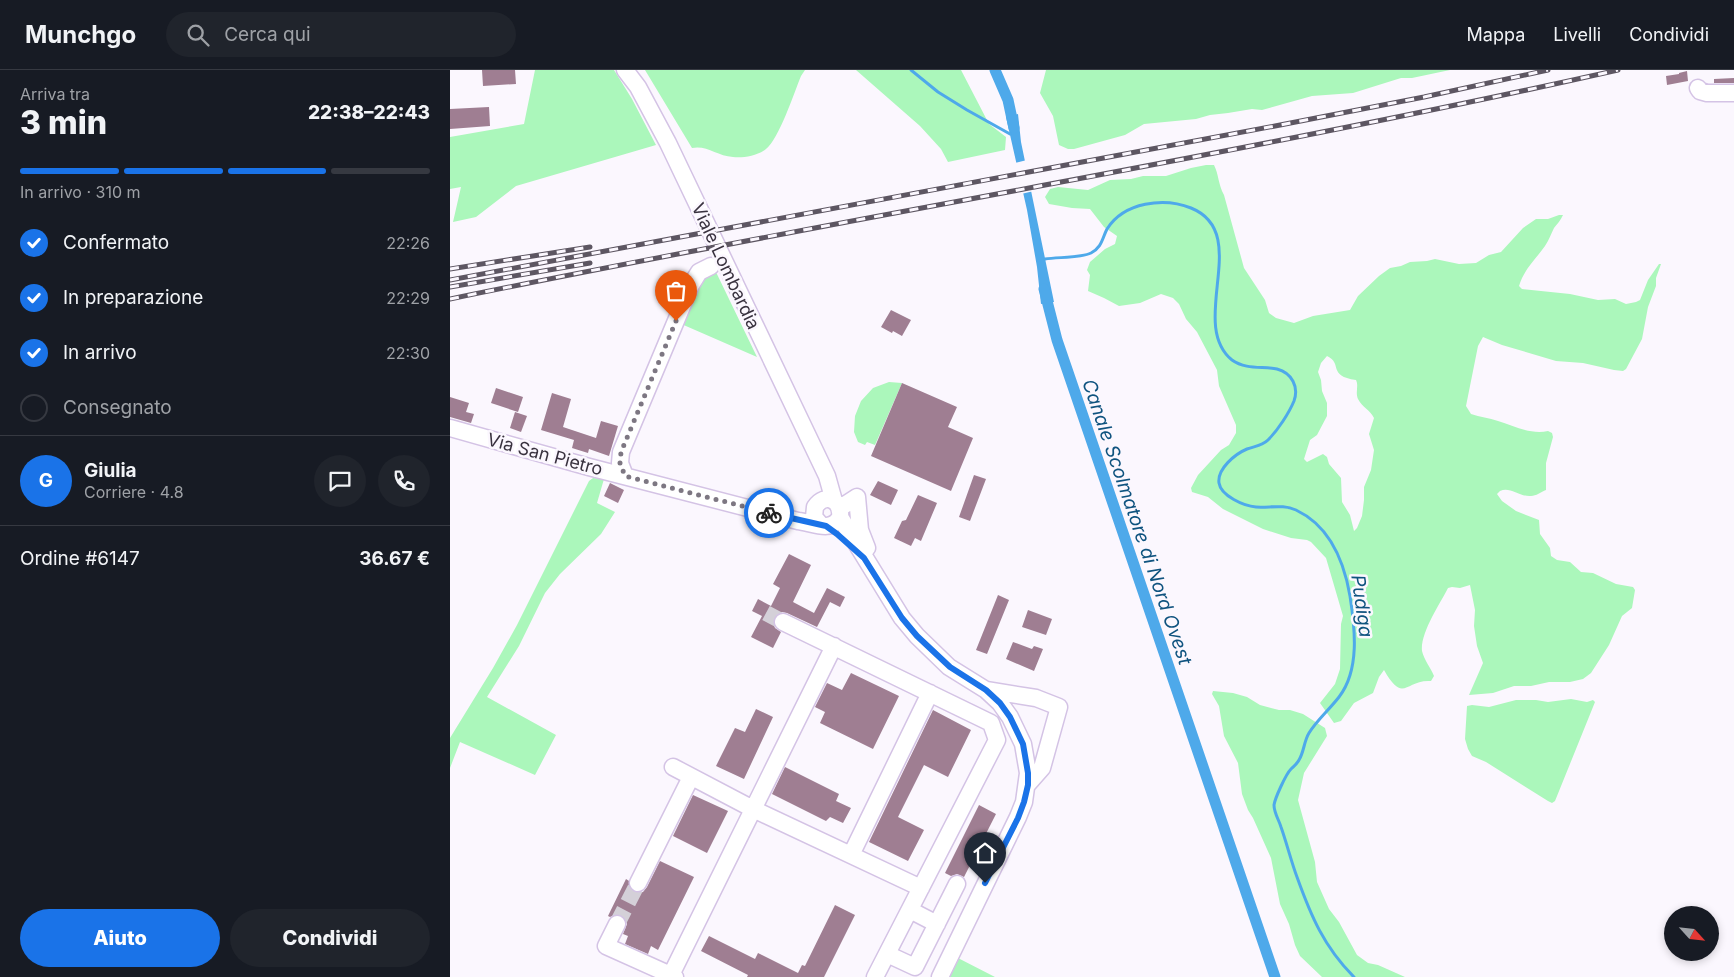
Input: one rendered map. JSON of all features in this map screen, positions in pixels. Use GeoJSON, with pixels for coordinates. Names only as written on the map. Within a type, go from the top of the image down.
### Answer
{"type":"FeatureCollection","features":[{"type":"Feature","properties":{"kind":"street","name":"Viale Lombardia"},"geometry":{"type":"LineString","coordinates":[[625,70],[638,87],[668,144],[822,465],[827,476],[829,507],[902,618],[917,636],[950,667],[986,690],[1000,703],[1017,730],[1026,759],[1028,785],[1024,802],[1018,818],[940,977]]}},
{"type":"Feature","properties":{"kind":"street"},"geometry":{"type":"LineString","coordinates":[[1698,88],[1700,91],[1707,93],[1734,93]]}},
{"type":"Feature","properties":{"kind":"street"},"geometry":{"type":"LineString","coordinates":[[625,476],[620,463],[621,452],[691,285],[699,272],[711,266]]}},
{"type":"Feature","properties":{"kind":"street","name":"Via San Pietro"},"geometry":{"type":"LineString","coordinates":[[450,428],[625,476],[823,526]]}},
{"type":"Feature","properties":{"kind":"street"},"geometry":{"type":"LineString","coordinates":[[786,518],[829,507],[857,497],[860,530],[867,548],[866,561]]}},
{"type":"Feature","properties":{"kind":"street"},"geometry":{"type":"LineString","coordinates":[[829,507],[835,524],[823,526],[814,517],[829,507]]}},
{"type":"Feature","properties":{"kind":"street","name":"Viale Lombardia"},"geometry":{"type":"LineString","coordinates":[[823,526],[837,534],[866,561]]}},
{"type":"Feature","properties":{"kind":"street"},"geometry":{"type":"LineString","coordinates":[[783,622],[991,722],[997,740],[875,977]]}},
{"type":"Feature","properties":{"kind":"street"},"geometry":{"type":"LineString","coordinates":[[617,924],[606,946],[672,976],[834,646]]}},
{"type":"Feature","properties":{"kind":"street"},"geometry":{"type":"LineString","coordinates":[[986,690],[1036,698],[1059,706],[1042,768],[1028,785]]}},
{"type":"Feature","properties":{"kind":"street"},"geometry":{"type":"LineString","coordinates":[[851,855],[930,693]]}},
{"type":"Feature","properties":{"kind":"street"},"geometry":{"type":"LineString","coordinates":[[674,767],[753,809],[921,888]]}},
{"type":"Feature","properties":{"kind":"street"},"geometry":{"type":"LineString","coordinates":[[638,882],[691,776]]}},
{"type":"Feature","properties":{"kind":"street","name":"Viale Lombardia"},"geometry":{"type":"LineString","coordinates":[[929,977],[985,883]]}},
{"type":"Feature","properties":{"kind":"street"},"geometry":{"type":"LineString","coordinates":[[887,954],[915,968],[957,884]]}},
{"type":"Feature","properties":{"kind":"street"},"geometry":{"type":"LineString","coordinates":[[910,910],[937,924]]}},
{"type":"Feature","properties":{"kind":"green space"},"geometry":{"type":"Polygon","coordinates":[[[535,70],[614,70],[632,99],[656,145],[516,186],[476,217],[453,222],[461,187],[450,189],[450,137],[524,124],[535,70]]]}},
{"type":"Feature","properties":{"kind":"green space"},"geometry":{"type":"Polygon","coordinates":[[[645,70],[805,70],[781,126],[771,144],[758,153],[737,157],[697,147],[692,148],[645,70]]]}},
{"type":"Feature","properties":{"kind":"green space"},"geometry":{"type":"Polygon","coordinates":[[[856,70],[961,70],[989,124],[1006,137],[1005,150],[948,162],[941,149],[920,126],[856,70]]]}},
{"type":"Feature","properties":{"kind":"green space"},"geometry":{"type":"Polygon","coordinates":[[[1046,70],[1450,70],[1412,78],[1401,78],[1353,93],[1312,96],[1262,110],[1252,109],[1196,119],[1144,124],[1125,135],[1068,149],[1059,145],[1053,116],[1040,93],[1046,70]]]}},
{"type":"Feature","properties":{"kind":"green space"},"geometry":{"type":"Polygon","coordinates":[[[1214,165],[1244,268],[1265,300],[1269,313],[1276,318],[1294,323],[1313,316],[1350,310],[1358,296],[1390,268],[1410,262],[1435,259],[1459,264],[1476,263],[1489,255],[1501,252],[1523,228],[1536,219],[1548,219],[1559,215],[1563,215],[1545,246],[1524,274],[1519,286],[1522,289],[1570,294],[1598,300],[1615,299],[1626,304],[1640,300],[1648,280],[1659,264],[1661,264],[1656,278],[1656,286],[1648,307],[1642,339],[1626,369],[1623,371],[1614,370],[1583,363],[1556,361],[1502,345],[1483,337],[1478,346],[1466,406],[1471,414],[1529,431],[1548,431],[1552,433],[1553,437],[1546,463],[1546,490],[1531,496],[1507,490],[1500,491],[1497,494],[1502,501],[1516,511],[1539,520],[1540,534],[1550,548],[1551,556],[1557,560],[1570,562],[1581,572],[1593,573],[1616,584],[1633,587],[1635,590],[1632,608],[1622,616],[1609,645],[1591,673],[1583,679],[1570,682],[1514,686],[1493,693],[1469,695],[1483,663],[1477,646],[1474,626],[1475,610],[1470,585],[1460,588],[1452,587],[1448,588],[1431,619],[1422,644],[1423,654],[1434,676],[1431,681],[1422,681],[1401,688],[1396,686],[1384,670],[1373,693],[1354,703],[1341,721],[1334,723],[1320,703],[1335,684],[1340,669],[1341,624],[1343,616],[1326,558],[1307,540],[1291,538],[1263,529],[1223,509],[1208,497],[1192,492],[1191,488],[1198,475],[1221,450],[1229,445],[1236,433],[1236,425],[1219,386],[1217,370],[1197,332],[1173,298],[1161,294],[1140,303],[1119,306],[1088,291],[1090,275],[1087,270],[1090,262],[1105,249],[1115,244],[1117,236],[1104,227],[1090,209],[1049,204],[1045,197],[1050,189],[1058,187],[1088,190],[1110,180],[1131,179],[1143,176],[1166,176],[1191,168],[1214,165]],[[1327,356],[1321,363],[1318,372],[1327,403],[1327,416],[1317,435],[1310,440],[1304,459],[1307,462],[1323,454],[1327,457],[1329,464],[1341,478],[1342,502],[1350,515],[1354,531],[1362,516],[1364,487],[1371,470],[1374,450],[1369,434],[1374,418],[1358,399],[1356,380],[1341,376],[1332,359],[1327,356]]]}},
{"type":"Feature","properties":{"kind":"green space"},"geometry":{"type":"Polygon","coordinates":[[[715,270],[757,357],[679,323],[697,284],[715,270]]]}},
{"type":"Feature","properties":{"kind":"green space"},"geometry":{"type":"Polygon","coordinates":[[[889,382],[902,383],[875,445],[867,442],[865,445],[858,442],[854,432],[855,416],[861,401],[873,388],[889,382]]]}},
{"type":"Feature","properties":{"kind":"green space"},"geometry":{"type":"Polygon","coordinates":[[[593,478],[604,479],[597,503],[615,512],[601,534],[560,574],[545,593],[519,646],[487,697],[556,735],[535,775],[460,742],[450,768],[450,738],[517,625],[589,481],[593,478]]]}},
{"type":"Feature","properties":{"kind":"green space"},"geometry":{"type":"Polygon","coordinates":[[[1213,691],[1233,693],[1247,697],[1260,705],[1303,714],[1325,728],[1327,736],[1304,773],[1298,800],[1315,862],[1317,882],[1329,909],[1339,922],[1357,955],[1368,963],[1378,965],[1405,977],[1322,977],[1300,956],[1280,904],[1271,858],[1242,794],[1238,763],[1224,736],[1219,706],[1212,694],[1213,691]]]}},
{"type":"Feature","properties":{"kind":"green space"},"geometry":{"type":"Polygon","coordinates":[[[1571,699],[1587,702],[1593,700],[1595,702],[1555,801],[1552,803],[1486,762],[1472,756],[1468,749],[1465,739],[1467,706],[1489,707],[1516,700],[1548,702],[1571,699]]]}},
{"type":"Feature","properties":{"kind":"green space"},"geometry":{"type":"Polygon","coordinates":[[[956,957],[995,977],[945,977],[956,957]]]}},
{"type":"Feature","properties":{"kind":"water"},"geometry":{"type":"Polygon","coordinates":[[[1018,114],[1021,142],[1054,302],[1041,304],[1027,210],[1006,117],[1018,114]]]}},
{"type":"Feature","properties":{"kind":"pier"},"geometry":{"type":"Polygon","coordinates":[[[1027,160],[1034,191],[1021,194],[1015,163],[1027,160]]]}},
{"type":"Feature","properties":{"kind":"building"},"geometry":{"type":"Polygon","coordinates":[[[482,70],[515,70],[516,84],[483,86],[482,70]]]}},
{"type":"Feature","properties":{"kind":"building"},"geometry":{"type":"Polygon","coordinates":[[[1687,71],[1688,81],[1667,85],[1666,76],[1687,71]]]}},
{"type":"Feature","properties":{"kind":"building"},"geometry":{"type":"Polygon","coordinates":[[[1734,78],[1734,83],[1714,83],[1714,79],[1734,78]]]}},
{"type":"Feature","properties":{"kind":"building"},"geometry":{"type":"Polygon","coordinates":[[[489,107],[490,126],[450,129],[450,109],[489,107]]]}},
{"type":"Feature","properties":{"kind":"building"},"geometry":{"type":"Polygon","coordinates":[[[891,310],[911,320],[902,336],[881,327],[891,310]]]}},
{"type":"Feature","properties":{"kind":"building"},"geometry":{"type":"Polygon","coordinates":[[[902,383],[957,407],[948,427],[973,438],[951,491],[871,456],[902,383]]]}},
{"type":"Feature","properties":{"kind":"building"},"geometry":{"type":"Polygon","coordinates":[[[496,388],[523,397],[518,412],[491,403],[496,388]]]}},
{"type":"Feature","properties":{"kind":"building"},"geometry":{"type":"Polygon","coordinates":[[[552,393],[571,399],[563,427],[596,438],[601,421],[618,426],[609,456],[589,449],[588,453],[572,448],[574,440],[541,430],[552,393]]]}},
{"type":"Feature","properties":{"kind":"building"},"geometry":{"type":"Polygon","coordinates":[[[450,397],[469,403],[466,412],[474,414],[471,423],[450,417],[450,397]]]}},
{"type":"Feature","properties":{"kind":"building"},"geometry":{"type":"Polygon","coordinates":[[[515,412],[527,416],[521,432],[510,428],[515,412]]]}},
{"type":"Feature","properties":{"kind":"building"},"geometry":{"type":"Polygon","coordinates":[[[974,475],[986,479],[970,521],[959,517],[974,475]]]}},
{"type":"Feature","properties":{"kind":"building"},"geometry":{"type":"Polygon","coordinates":[[[878,481],[898,490],[891,505],[870,495],[878,481]]]}},
{"type":"Feature","properties":{"kind":"building"},"geometry":{"type":"Polygon","coordinates":[[[610,483],[624,490],[618,503],[604,496],[610,483]]]}},
{"type":"Feature","properties":{"kind":"building"},"geometry":{"type":"Polygon","coordinates":[[[918,495],[937,503],[921,541],[915,538],[911,546],[894,538],[902,521],[906,520],[918,495]]]}},
{"type":"Feature","properties":{"kind":"building"},"geometry":{"type":"Polygon","coordinates":[[[789,554],[811,565],[793,602],[814,613],[827,588],[845,597],[840,607],[830,602],[817,627],[787,613],[777,614],[773,623],[775,628],[781,632],[773,648],[751,637],[762,616],[752,611],[758,599],[771,606],[780,588],[773,584],[789,554]]]}},
{"type":"Feature","properties":{"kind":"building"},"geometry":{"type":"Polygon","coordinates":[[[998,595],[1009,600],[987,654],[976,650],[998,595]]]}},
{"type":"Feature","properties":{"kind":"building"},"geometry":{"type":"Polygon","coordinates":[[[1028,610],[1052,619],[1046,635],[1022,627],[1028,610]]]}},
{"type":"Feature","properties":{"kind":"building"},"geometry":{"type":"Polygon","coordinates":[[[1013,642],[1032,649],[1034,646],[1043,649],[1034,671],[1006,659],[1013,642]]]}},
{"type":"Feature","properties":{"kind":"building"},"geometry":{"type":"Polygon","coordinates":[[[851,673],[899,696],[873,749],[820,723],[825,712],[815,707],[827,683],[842,690],[851,673]]]}},
{"type":"Feature","properties":{"kind":"building"},"geometry":{"type":"Polygon","coordinates":[[[756,709],[773,717],[744,779],[716,766],[735,728],[745,732],[756,709]]]}},
{"type":"Feature","properties":{"kind":"building"},"geometry":{"type":"Polygon","coordinates":[[[933,710],[971,730],[948,777],[924,765],[898,817],[924,830],[908,861],[869,842],[933,710]]]}},
{"type":"Feature","properties":{"kind":"building"},"geometry":{"type":"Polygon","coordinates":[[[785,767],[839,794],[836,801],[851,808],[843,823],[830,817],[826,821],[772,794],[785,767]]]}},
{"type":"Feature","properties":{"kind":"building"},"geometry":{"type":"Polygon","coordinates":[[[693,795],[728,811],[707,853],[673,836],[693,795]]]}},
{"type":"Feature","properties":{"kind":"building"},"geometry":{"type":"Polygon","coordinates":[[[979,805],[996,814],[964,877],[957,874],[951,876],[945,873],[979,805]]]}},
{"type":"Feature","properties":{"kind":"building"},"geometry":{"type":"Polygon","coordinates":[[[660,861],[694,877],[658,950],[651,946],[648,954],[625,944],[628,936],[623,934],[627,924],[625,918],[617,914],[608,916],[626,879],[629,881],[629,888],[633,892],[643,892],[660,861]]]}},
{"type":"Feature","properties":{"kind":"building"},"geometry":{"type":"Polygon","coordinates":[[[835,905],[855,915],[824,977],[747,977],[748,975],[701,951],[709,936],[755,959],[758,953],[798,973],[802,965],[805,966],[835,905]]]}},
{"type":"Feature","properties":{"kind":"waterway","name":"Pudiga"},"geometry":{"type":"LineString","coordinates":[[911,70],[938,92],[1010,134]]}},
{"type":"Feature","properties":{"kind":"waterway","name":"Canale Scolmatore di Nord Ovest"},"geometry":{"type":"LineString","coordinates":[[995,70],[1008,100],[1014,128]]}},
{"type":"Feature","properties":{"kind":"waterway","name":"Pudiga"},"geometry":{"type":"LineString","coordinates":[[1045,259],[1075,257],[1087,255],[1095,251],[1114,220],[1124,213],[1145,204],[1169,203],[1191,208],[1209,220],[1217,237],[1219,257],[1215,324],[1220,344],[1232,360],[1237,363],[1277,369],[1287,374],[1293,381],[1296,391],[1294,401],[1272,436],[1261,445],[1247,449],[1232,458],[1221,472],[1219,483],[1228,496],[1245,505],[1286,507],[1308,517],[1318,525],[1334,546],[1344,570],[1352,608],[1354,635],[1353,662],[1350,674],[1346,686],[1339,697],[1309,733],[1301,757],[1286,776],[1274,805],[1295,871],[1313,918],[1334,954],[1354,977]]}},
{"type":"Feature","properties":{"kind":"waterway","name":"Canale Scolmatore di Nord Ovest"},"geometry":{"type":"LineString","coordinates":[[1044,289],[1057,340],[1275,977]]}},
{"type":"Feature","properties":{"kind":"tunnel"},"geometry":{"type":"LineString","coordinates":[[766,613],[783,622]]}},
{"type":"Feature","properties":{"kind":"tunnel"},"geometry":{"type":"LineString","coordinates":[[617,924],[638,883]]}},
{"type":"Feature","properties":{"kind":"railway"},"geometry":{"type":"LineString","coordinates":[[450,280],[1275,126],[1424,97],[1548,70]]}},
{"type":"Feature","properties":{"kind":"railway"},"geometry":{"type":"LineString","coordinates":[[450,299],[1180,160],[1472,102],[1618,70]]}},
{"type":"Feature","properties":{"kind":"railway"},"geometry":{"type":"LineString","coordinates":[[450,269],[590,247]]}},
{"type":"Feature","properties":{"kind":"railway"},"geometry":{"type":"LineString","coordinates":[[450,287],[590,263]]}},
{"type":"Feature","properties":{"kind":"way so far"},"geometry":{"type":"LineString","coordinates":[[676,321],[621,452],[620,463],[625,476],[769,513]]}},
{"type":"Feature","properties":{"kind":"route"},"geometry":{"type":"LineString","coordinates":[[769,513],[826,526],[833,530],[864,558],[902,618],[917,636],[950,667],[986,690],[1000,703],[1010,717],[1023,744],[1028,785],[1018,818],[985,883]]}}]}
